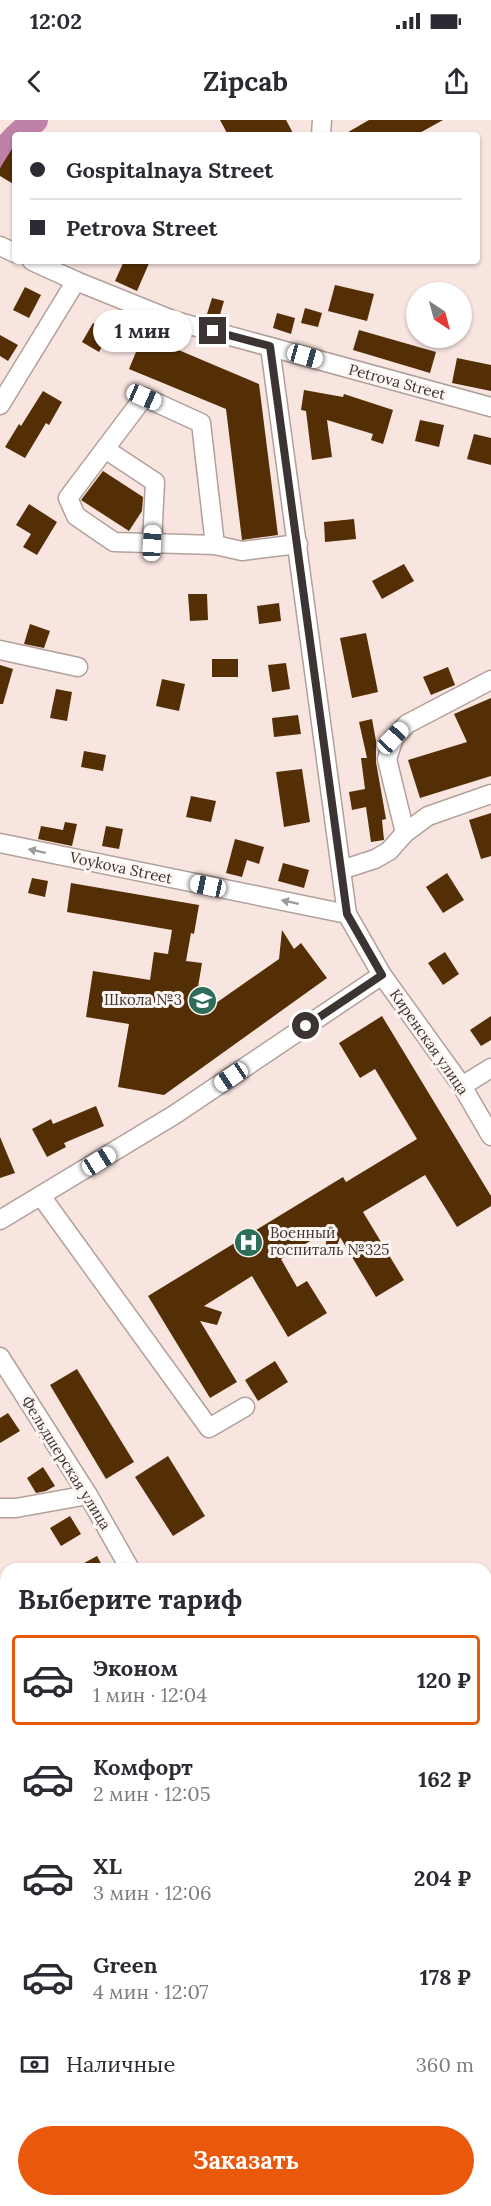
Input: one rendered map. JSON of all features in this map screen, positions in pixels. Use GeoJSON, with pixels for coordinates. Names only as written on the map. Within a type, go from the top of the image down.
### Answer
{"type":"FeatureCollection","features":[{"type":"Feature","properties":{"kind":"street","name":"Petrova Street"},"geometry":{"type":"LineString","coordinates":[[39,264],[175,321],[491,407]]}},
{"type":"Feature","properties":{"kind":"street"},"geometry":{"type":"LineString","coordinates":[[0,405],[76,281]]}},
{"type":"Feature","properties":{"kind":"street","name":"Киренская улица"},"geometry":{"type":"LineString","coordinates":[[270,346],[347,914],[382,975],[462,1086],[491,1136]]}},
{"type":"Feature","properties":{"kind":"street"},"geometry":{"type":"LineString","coordinates":[[215,545],[201,423],[144,397],[68,498],[76,516],[114,542],[215,545],[242,551],[298,544]]}},
{"type":"Feature","properties":{"kind":"street"},"geometry":{"type":"LineString","coordinates":[[105,449],[155,482],[152,543]]}},
{"type":"Feature","properties":{"kind":"street"},"geometry":{"type":"LineString","coordinates":[[0,650],[78,667]]}},
{"type":"Feature","properties":{"kind":"street"},"geometry":{"type":"LineString","coordinates":[[405,833],[387,759],[393,738],[407,724],[491,680]]}},
{"type":"Feature","properties":{"kind":"street"},"geometry":{"type":"LineString","coordinates":[[341,870],[375,859],[389,851],[405,833],[428,816],[491,794]]}},
{"type":"Feature","properties":{"kind":"street","name":"Voykova Street"},"geometry":{"type":"LineString","coordinates":[[0,843],[347,914]]}},
{"type":"Feature","properties":{"kind":"street"},"geometry":{"type":"LineString","coordinates":[[0,1220],[174,1115],[382,975]]}},
{"type":"Feature","properties":{"kind":"street"},"geometry":{"type":"LineString","coordinates":[[462,1086],[491,1068]]}},
{"type":"Feature","properties":{"kind":"street"},"geometry":{"type":"LineString","coordinates":[[41,1196],[209,1428],[245,1407]]}},
{"type":"Feature","properties":{"kind":"street","name":"Фельдшерская улица"},"geometry":{"type":"LineString","coordinates":[[0,1357],[88,1495],[127,1563]]}},
{"type":"Feature","properties":{"kind":"street"},"geometry":{"type":"LineString","coordinates":[[0,1508],[16,1508],[88,1495]]}},
{"type":"Feature","properties":{"kind":"building"},"geometry":{"type":"Polygon","coordinates":[[[220,120],[286,120],[292,132],[226,132],[220,120]]]}},
{"type":"Feature","properties":{"kind":"building"},"geometry":{"type":"Polygon","coordinates":[[[369,120],[443,120],[421,132],[348,132],[369,120]]]}},
{"type":"Feature","properties":{"kind":"building"},"geometry":{"type":"Polygon","coordinates":[[[12,149],[12,183],[0,176],[0,168],[12,149]]]}},
{"type":"Feature","properties":{"kind":"building"},"geometry":{"type":"Polygon","coordinates":[[[123,264],[149,264],[137,291],[115,281],[123,264]]]}},
{"type":"Feature","properties":{"kind":"building"},"geometry":{"type":"Polygon","coordinates":[[[335,285],[374,294],[367,321],[328,311],[335,285]]]}},
{"type":"Feature","properties":{"kind":"building"},"geometry":{"type":"Polygon","coordinates":[[[25,287],[41,295],[29,318],[13,310],[25,287]]]}},
{"type":"Feature","properties":{"kind":"building"},"geometry":{"type":"Polygon","coordinates":[[[212,298],[224,301],[219,318],[207,314],[212,298]]]}},
{"type":"Feature","properties":{"kind":"building"},"geometry":{"type":"Polygon","coordinates":[[[305,308],[322,313],[318,327],[301,323],[305,308]]]}},
{"type":"Feature","properties":{"kind":"building"},"geometry":{"type":"Polygon","coordinates":[[[277,313],[295,318],[291,334],[273,328],[277,313]]]}},
{"type":"Feature","properties":{"kind":"building"},"geometry":{"type":"Polygon","coordinates":[[[93,323],[110,332],[99,352],[82,342],[93,323]]]}},
{"type":"Feature","properties":{"kind":"building"},"geometry":{"type":"Polygon","coordinates":[[[359,330],[406,343],[406,348],[422,348],[436,352],[430,373],[353,350],[359,330]]]}},
{"type":"Feature","properties":{"kind":"building"},"geometry":{"type":"Polygon","coordinates":[[[0,335],[18,345],[8,361],[0,356],[0,335]]]}},
{"type":"Feature","properties":{"kind":"building"},"geometry":{"type":"Polygon","coordinates":[[[143,335],[259,384],[278,535],[242,540],[226,409],[129,369],[143,335]]]}},
{"type":"Feature","properties":{"kind":"building"},"geometry":{"type":"Polygon","coordinates":[[[457,358],[491,365],[491,391],[452,383],[457,358]]]}},
{"type":"Feature","properties":{"kind":"building"},"geometry":{"type":"Polygon","coordinates":[[[304,390],[343,397],[344,394],[393,410],[383,444],[371,440],[373,434],[327,420],[332,457],[312,460],[306,411],[301,410],[304,390]]]}},
{"type":"Feature","properties":{"kind":"building"},"geometry":{"type":"Polygon","coordinates":[[[43,391],[62,402],[49,425],[46,423],[25,458],[5,447],[43,391]]]}},
{"type":"Feature","properties":{"kind":"building"},"geometry":{"type":"Polygon","coordinates":[[[420,420],[444,425],[439,447],[415,441],[420,420]]]}},
{"type":"Feature","properties":{"kind":"building"},"geometry":{"type":"Polygon","coordinates":[[[474,434],[491,438],[491,465],[467,459],[474,434]]]}},
{"type":"Feature","properties":{"kind":"building"},"geometry":{"type":"Polygon","coordinates":[[[103,471],[143,497],[142,511],[129,531],[81,500],[103,471]]]}},
{"type":"Feature","properties":{"kind":"building"},"geometry":{"type":"Polygon","coordinates":[[[29,504],[57,522],[37,555],[23,547],[31,534],[16,525],[29,504]]]}},
{"type":"Feature","properties":{"kind":"building"},"geometry":{"type":"Polygon","coordinates":[[[354,519],[356,539],[325,542],[324,522],[354,519]]]}},
{"type":"Feature","properties":{"kind":"building"},"geometry":{"type":"Polygon","coordinates":[[[404,564],[414,581],[382,599],[372,581],[404,564]]]}},
{"type":"Feature","properties":{"kind":"building"},"geometry":{"type":"Polygon","coordinates":[[[188,594],[207,594],[208,620],[190,621],[188,594]]]}},
{"type":"Feature","properties":{"kind":"building"},"geometry":{"type":"Polygon","coordinates":[[[279,603],[281,621],[259,624],[257,606],[279,603]]]}},
{"type":"Feature","properties":{"kind":"building"},"geometry":{"type":"Polygon","coordinates":[[[30,624],[50,631],[44,648],[24,644],[30,624]]]}},
{"type":"Feature","properties":{"kind":"building"},"geometry":{"type":"Polygon","coordinates":[[[366,633],[378,692],[352,698],[340,638],[366,633]]]}},
{"type":"Feature","properties":{"kind":"building"},"geometry":{"type":"Polygon","coordinates":[[[212,659],[238,659],[238,677],[212,677],[212,659]]]}},
{"type":"Feature","properties":{"kind":"building"},"geometry":{"type":"Polygon","coordinates":[[[286,663],[290,689],[272,692],[268,665],[286,663]]]}},
{"type":"Feature","properties":{"kind":"building"},"geometry":{"type":"Polygon","coordinates":[[[0,665],[13,669],[3,704],[0,704],[0,665]]]}},
{"type":"Feature","properties":{"kind":"building"},"geometry":{"type":"Polygon","coordinates":[[[448,667],[455,685],[431,695],[423,677],[448,667]]]}},
{"type":"Feature","properties":{"kind":"building"},"geometry":{"type":"Polygon","coordinates":[[[162,679],[185,684],[179,711],[156,706],[162,679]]]}},
{"type":"Feature","properties":{"kind":"building"},"geometry":{"type":"Polygon","coordinates":[[[56,689],[72,692],[67,721],[50,718],[56,689]]]}},
{"type":"Feature","properties":{"kind":"building"},"geometry":{"type":"Polygon","coordinates":[[[491,698],[491,776],[420,798],[408,760],[467,742],[454,714],[491,698]]]}},
{"type":"Feature","properties":{"kind":"building"},"geometry":{"type":"Polygon","coordinates":[[[298,715],[301,734],[274,737],[272,718],[298,715]]]}},
{"type":"Feature","properties":{"kind":"building"},"geometry":{"type":"Polygon","coordinates":[[[372,719],[376,741],[376,762],[386,819],[382,820],[384,840],[371,842],[366,807],[352,810],[349,792],[365,789],[361,758],[367,758],[359,722],[372,719]]]}},
{"type":"Feature","properties":{"kind":"building"},"geometry":{"type":"Polygon","coordinates":[[[84,751],[106,755],[103,771],[81,767],[84,751]]]}},
{"type":"Feature","properties":{"kind":"building"},"geometry":{"type":"Polygon","coordinates":[[[302,769],[310,822],[284,827],[276,772],[302,769]]]}},
{"type":"Feature","properties":{"kind":"building"},"geometry":{"type":"Polygon","coordinates":[[[191,796],[216,801],[211,822],[186,817],[191,796]]]}},
{"type":"Feature","properties":{"kind":"building"},"geometry":{"type":"Polygon","coordinates":[[[491,813],[491,856],[481,859],[469,820],[491,813]]]}},
{"type":"Feature","properties":{"kind":"building"},"geometry":{"type":"Polygon","coordinates":[[[65,822],[77,824],[72,846],[38,839],[41,826],[63,830],[65,822]]]}},
{"type":"Feature","properties":{"kind":"building"},"geometry":{"type":"Polygon","coordinates":[[[106,826],[123,829],[119,849],[102,846],[106,826]]]}},
{"type":"Feature","properties":{"kind":"building"},"geometry":{"type":"Polygon","coordinates":[[[235,839],[264,847],[259,864],[247,860],[242,877],[226,873],[235,839]]]}},
{"type":"Feature","properties":{"kind":"building"},"geometry":{"type":"Polygon","coordinates":[[[283,863],[309,870],[304,888],[278,881],[283,863]]]}},
{"type":"Feature","properties":{"kind":"building"},"geometry":{"type":"Polygon","coordinates":[[[447,873],[464,900],[443,913],[426,887],[447,873]]]}},
{"type":"Feature","properties":{"kind":"building"},"geometry":{"type":"Polygon","coordinates":[[[32,878],[48,881],[45,897],[28,893],[32,878]]]}},
{"type":"Feature","properties":{"kind":"building"},"geometry":{"type":"Polygon","coordinates":[[[71,883],[199,905],[186,961],[202,963],[196,999],[216,1003],[279,959],[282,930],[294,949],[301,943],[327,978],[164,1095],[118,1087],[129,1024],[86,1017],[93,971],[150,980],[154,952],[168,954],[172,930],[67,912],[71,883]]]}},
{"type":"Feature","properties":{"kind":"building"},"geometry":{"type":"Polygon","coordinates":[[[445,952],[459,974],[443,985],[428,963],[445,952]]]}},
{"type":"Feature","properties":{"kind":"building"},"geometry":{"type":"Polygon","coordinates":[[[382,1016],[491,1196],[491,1206],[457,1227],[425,1175],[363,1212],[404,1280],[376,1297],[340,1237],[335,1252],[325,1250],[328,1230],[281,1259],[297,1287],[307,1281],[327,1313],[288,1337],[252,1276],[204,1306],[222,1312],[217,1325],[200,1321],[237,1382],[210,1398],[148,1296],[343,1177],[346,1182],[417,1139],[375,1069],[360,1078],[339,1043],[382,1016]]]}},
{"type":"Feature","properties":{"kind":"building"},"geometry":{"type":"Polygon","coordinates":[[[491,1016],[491,1040],[481,1046],[470,1030],[491,1016]]]}},
{"type":"Feature","properties":{"kind":"building"},"geometry":{"type":"Polygon","coordinates":[[[96,1106],[104,1126],[64,1143],[66,1147],[47,1157],[32,1129],[51,1119],[53,1124],[96,1106]]]}},
{"type":"Feature","properties":{"kind":"building"},"geometry":{"type":"Polygon","coordinates":[[[0,1137],[15,1173],[0,1178],[0,1137]]]}},
{"type":"Feature","properties":{"kind":"building"},"geometry":{"type":"Polygon","coordinates":[[[275,1361],[288,1382],[258,1401],[245,1380],[275,1361]]]}},
{"type":"Feature","properties":{"kind":"building"},"geometry":{"type":"Polygon","coordinates":[[[77,1369],[134,1462],[106,1479],[50,1385],[77,1369]]]}},
{"type":"Feature","properties":{"kind":"building"},"geometry":{"type":"Polygon","coordinates":[[[8,1413],[20,1431],[0,1443],[0,1418],[8,1413]]]}},
{"type":"Feature","properties":{"kind":"building"},"geometry":{"type":"Polygon","coordinates":[[[168,1456],[205,1516],[173,1536],[135,1477],[168,1456]]]}},
{"type":"Feature","properties":{"kind":"building"},"geometry":{"type":"Polygon","coordinates":[[[43,1467],[55,1486],[36,1493],[27,1478],[43,1467]]]}},
{"type":"Feature","properties":{"kind":"building"},"geometry":{"type":"Polygon","coordinates":[[[70,1516],[81,1534],[61,1546],[50,1528],[70,1516]]]}},
{"type":"Feature","properties":{"kind":"building"},"geometry":{"type":"Polygon","coordinates":[[[97,1556],[101,1563],[84,1563],[97,1556]]]}},
{"type":"Feature","properties":{"kind":"waterway"},"geometry":{"type":"LineString","coordinates":[[21,132],[35,120]]}},
{"type":"Feature","properties":{"kind":"waterway"},"geometry":{"type":"LineString","coordinates":[[0,154],[12,141]]}},
{"type":"Feature","properties":{"kind":"place","name":"Школа №3"},"geometry":{"type":"Point","coordinates":[203,1000]}},
{"type":"Feature","properties":{"kind":"place","name":"Военный госпиталь №325"},"geometry":{"type":"Point","coordinates":[249,1242]}},
{"type":"Feature","properties":{"kind":"route"},"geometry":{"type":"LineString","coordinates":[[213,331],[270,346],[347,914],[382,975],[306,1026]]}}]}
